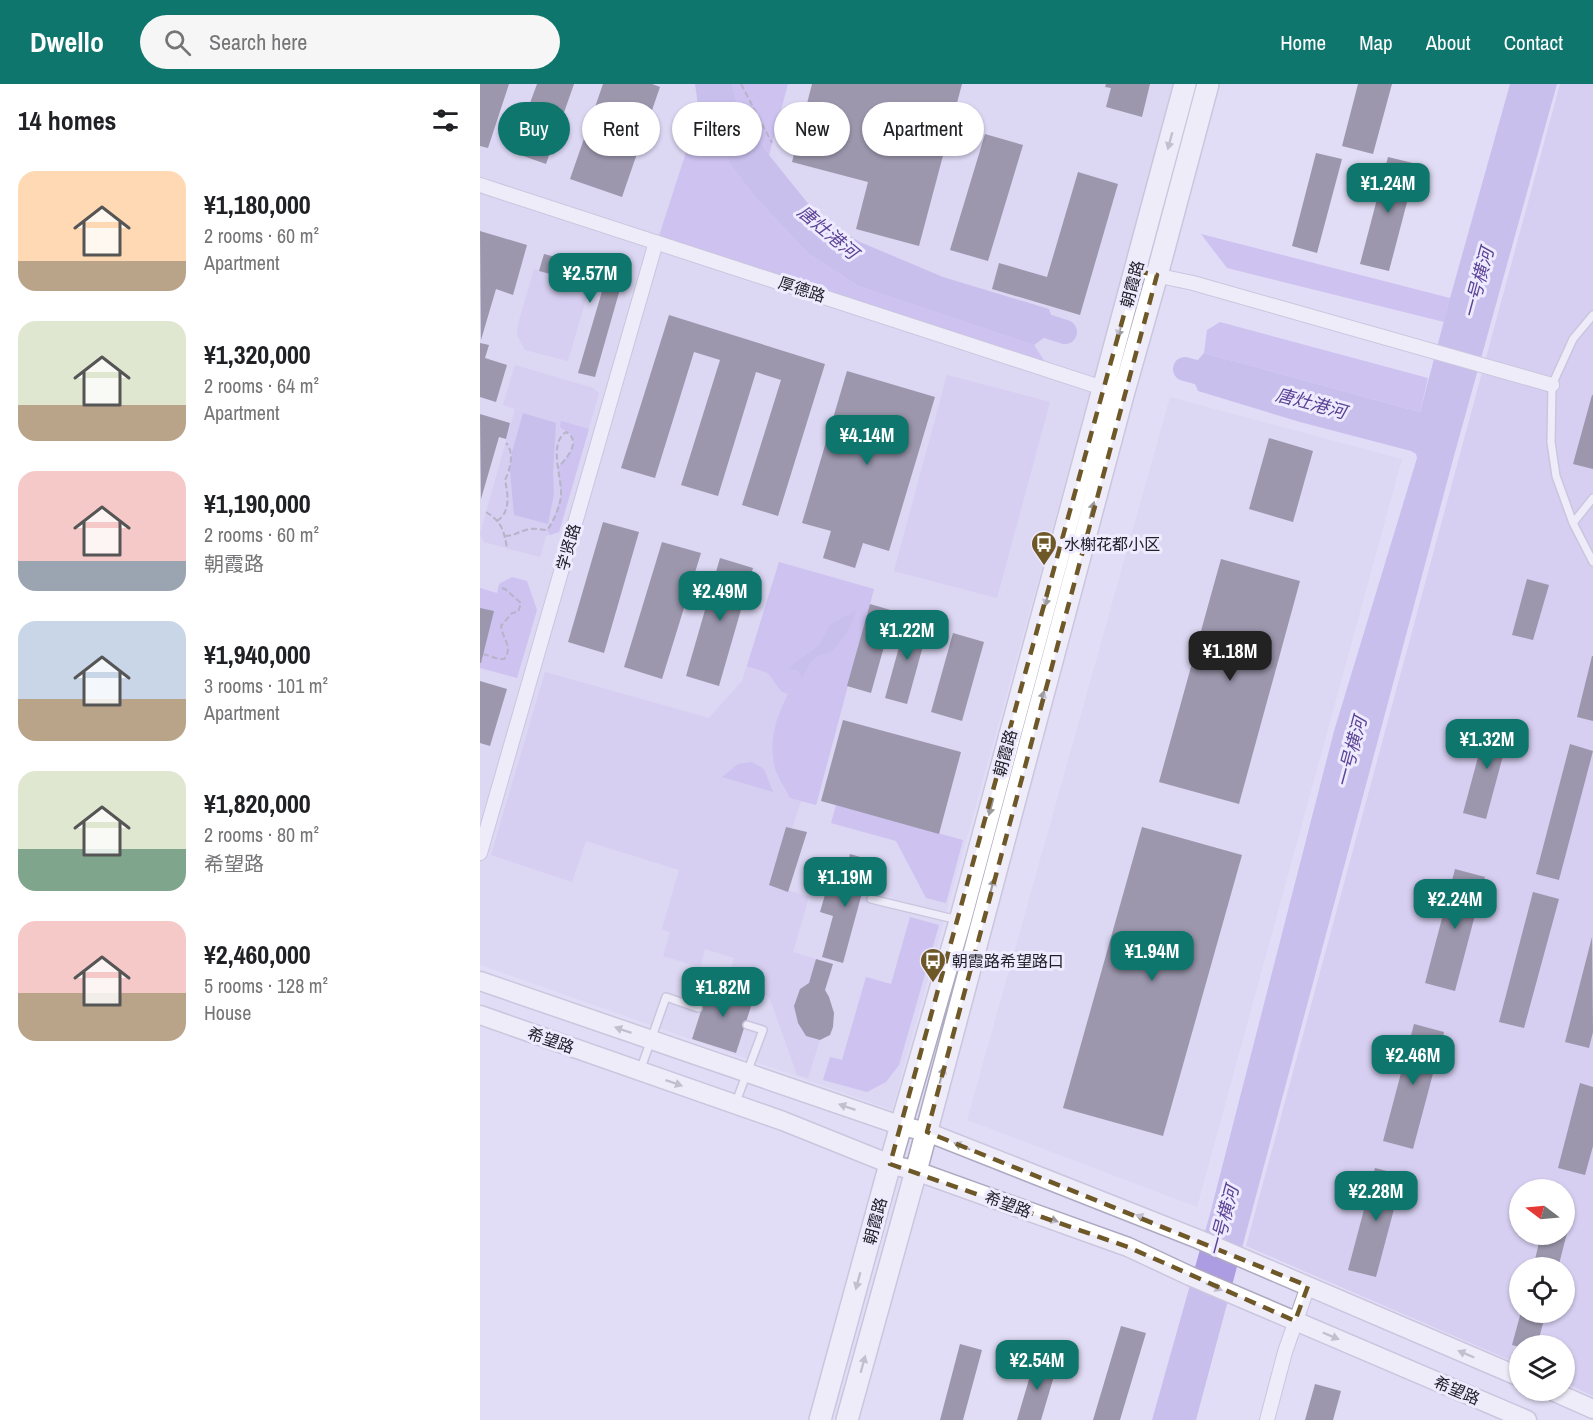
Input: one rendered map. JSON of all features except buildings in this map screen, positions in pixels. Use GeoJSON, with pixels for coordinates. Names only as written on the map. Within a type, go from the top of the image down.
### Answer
{"type":"FeatureCollection","features":[{"type":"Feature","properties":{"kind":"main road","name":"朝霞路"},"geometry":{"type":"LineString","coordinates":[[847,1420],[981,927],[1113,392],[1136,271],[1185,84]]}},
{"type":"Feature","properties":{"kind":"main road","name":"朝霞路"},"geometry":{"type":"LineString","coordinates":[[820,1420],[890,1164],[1113,392],[1157,275],[1208,84]]}},
{"type":"Feature","properties":{"kind":"main road","name":"希望路"},"geometry":{"type":"LineString","coordinates":[[480,981],[902,1126],[927,1132],[1198,1239],[1509,1372]]}},
{"type":"Feature","properties":{"kind":"main road","name":"希望路"},"geometry":{"type":"LineString","coordinates":[[480,1015],[783,1121],[890,1164],[916,1171],[1128,1247],[1190,1276],[1527,1420]]}},
{"type":"Feature","properties":{"kind":"main road"},"geometry":{"type":"LineString","coordinates":[[1575,1401],[1593,1409]]}},
{"type":"Feature","properties":{"kind":"street","name":"厚德路"},"geometry":{"type":"LineString","coordinates":[[480,185],[1113,392]]}},
{"type":"Feature","properties":{"kind":"street","name":"学贤路"},"geometry":{"type":"LineString","coordinates":[[480,853],[656,242]]}},
{"type":"Feature","properties":{"kind":"street"},"geometry":{"type":"LineString","coordinates":[[1136,271],[1193,283],[1552,385]]}},
{"type":"Feature","properties":{"kind":"street"},"geometry":{"type":"LineString","coordinates":[[1268,1420],[1285,1352],[1308,1286]]}},
{"type":"Feature","properties":{"kind":"lane"},"geometry":{"type":"LineString","coordinates":[[1593,315],[1573,339],[1552,385],[1551,441],[1556,476],[1573,523],[1593,562]]}},
{"type":"Feature","properties":{"kind":"lane"},"geometry":{"type":"LineString","coordinates":[[1573,523],[1593,498]]}},
{"type":"Feature","properties":{"kind":"lane"},"geometry":{"type":"LineString","coordinates":[[872,899],[981,927]]}},
{"type":"Feature","properties":{"kind":"lane"},"geometry":{"type":"LineString","coordinates":[[640,1071],[666,997],[698,1008]]}},
{"type":"Feature","properties":{"kind":"lane"},"geometry":{"type":"LineString","coordinates":[[735,1104],[763,1030],[747,1025]]}},
{"type":"Feature","properties":{"kind":"path"},"geometry":{"type":"LineString","coordinates":[[741,84],[772,142]]}},
{"type":"Feature","properties":{"kind":"path"},"geometry":{"type":"LineString","coordinates":[[505,536],[512,536],[535,528],[547,530],[552,524],[561,496],[558,466],[559,442],[566,432],[571,434],[573,443],[566,459],[558,466]]}},
{"type":"Feature","properties":{"kind":"path"},"geometry":{"type":"LineString","coordinates":[[497,521],[506,513],[505,480],[509,473],[511,452],[506,443]]}},
{"type":"Feature","properties":{"kind":"path"},"geometry":{"type":"LineString","coordinates":[[486,512],[505,532],[507,548]]}},
{"type":"Feature","properties":{"kind":"path"},"geometry":{"type":"LineString","coordinates":[[483,654],[499,660],[507,656],[508,645],[501,627],[512,613],[518,612],[521,603],[505,589],[499,587]]}},
{"type":"Feature","properties":{"kind":"highlighted area"},"geometry":{"type":"Polygon","coordinates":[[[1136,271],[1157,275],[927,1132],[1308,1286],[1295,1321],[1128,1247],[890,1164],[1136,271]]]}},
{"type":"Feature","properties":{"kind":"shaded area"},"geometry":{"type":"Polygon","coordinates":[[[480,84],[1175,84],[892,1110],[480,965],[480,84]]]}},
{"type":"Feature","properties":{"kind":"shaded area"},"geometry":{"type":"Polygon","coordinates":[[[732,84],[788,84],[783,102],[774,102],[774,136],[769,155],[762,144],[762,102],[736,102],[732,84]]]}},
{"type":"Feature","properties":{"kind":"shaded area"},"geometry":{"type":"Polygon","coordinates":[[[1560,84],[1593,84],[1593,1396],[1575,1388],[1575,1335],[1509,1335],[1509,1360],[1246,1246],[1560,84]]]}},
{"type":"Feature","properties":{"kind":"shaded area"},"geometry":{"type":"Polygon","coordinates":[[[685,156],[726,156],[755,197],[809,254],[858,286],[1034,345],[1047,365],[659,236],[685,156]]]}},
{"type":"Feature","properties":{"kind":"shaded area"},"geometry":{"type":"Polygon","coordinates":[[[1201,234],[1450,298],[1444,322],[1227,268],[1201,234]]]}},
{"type":"Feature","properties":{"kind":"shaded area"},"geometry":{"type":"Polygon","coordinates":[[[534,269],[590,285],[568,361],[525,350],[517,335],[534,269]]]}},
{"type":"Feature","properties":{"kind":"shaded area"},"geometry":{"type":"Polygon","coordinates":[[[1220,322],[1428,378],[1420,412],[1204,353],[1207,330],[1220,322]]]}},
{"type":"Feature","properties":{"kind":"shaded area"},"geometry":{"type":"Polygon","coordinates":[[[515,365],[593,388],[599,393],[559,532],[546,536],[540,557],[484,542],[480,534],[515,409],[503,405],[515,365]]]}},
{"type":"Feature","properties":{"kind":"shaded area"},"geometry":{"type":"Polygon","coordinates":[[[947,375],[1050,402],[997,598],[894,571],[947,375]]]}},
{"type":"Feature","properties":{"kind":"shaded area"},"geometry":{"type":"Polygon","coordinates":[[[1170,397],[1402,459],[1197,1207],[967,1120],[1170,397]]]}},
{"type":"Feature","properties":{"kind":"shaded area"},"geometry":{"type":"Polygon","coordinates":[[[561,421],[589,429],[559,532],[550,535],[547,530],[552,524],[561,496],[558,467],[567,457],[573,444],[571,435],[560,427],[561,421]]]}},
{"type":"Feature","properties":{"kind":"shaded area"},"geometry":{"type":"Polygon","coordinates":[[[779,562],[847,686],[816,805],[801,801],[792,829],[786,827],[769,884],[809,897],[793,952],[816,959],[809,983],[800,989],[794,1006],[798,1023],[806,1036],[820,1040],[808,1078],[797,1075],[770,999],[757,986],[728,978],[734,958],[705,949],[700,967],[663,956],[670,932],[662,929],[679,870],[586,841],[572,882],[491,855],[545,672],[709,718],[742,681],[779,562]]]}},
{"type":"Feature","properties":{"kind":"shaded area"},"geometry":{"type":"Polygon","coordinates":[[[779,562],[874,589],[816,805],[790,798],[775,768],[772,748],[774,730],[788,694],[781,691],[768,673],[747,666],[779,562]],[[855,611],[846,616],[819,645],[786,669],[798,671],[802,679],[810,661],[822,653],[855,611]]]}},
{"type":"Feature","properties":{"kind":"shaded area"},"geometry":{"type":"Polygon","coordinates":[[[512,577],[527,581],[537,610],[517,678],[480,668],[480,588],[497,593],[499,584],[512,577]]]}},
{"type":"Feature","properties":{"kind":"shaded area"},"geometry":{"type":"Polygon","coordinates":[[[752,762],[764,769],[773,792],[722,777],[738,764],[752,762]]]}},
{"type":"Feature","properties":{"kind":"shaded area"},"geometry":{"type":"Polygon","coordinates":[[[836,805],[963,840],[946,903],[926,898],[896,841],[831,823],[836,805]]]}},
{"type":"Feature","properties":{"kind":"shaded area"},"geometry":{"type":"Polygon","coordinates":[[[910,917],[939,925],[899,1065],[886,1082],[867,1092],[823,1080],[830,1057],[842,1060],[866,977],[891,984],[910,917]]]}},
{"type":"Feature","properties":{"kind":"water"},"geometry":{"type":"Polygon","coordinates":[[[695,84],[732,84],[736,102],[698,102],[695,84]]]}},
{"type":"Feature","properties":{"kind":"water","name":"一号横河"},"geometry":{"type":"Polygon","coordinates":[[[1510,84],[1557,84],[1454,456],[1196,1420],[1152,1420],[1210,1214],[1334,731],[1417,458],[1416,454],[1411,451],[1300,422],[1198,391],[1189,370],[1204,353],[1420,412],[1510,84]]]}},
{"type":"Feature","properties":{"kind":"water"},"geometry":{"type":"Polygon","coordinates":[[[762,144],[810,206],[838,229],[860,242],[943,277],[1049,309],[1056,329],[1034,345],[858,286],[809,254],[755,197],[726,156],[762,156],[762,144]]]}},
{"type":"Feature","properties":{"kind":"water"},"geometry":{"type":"Polygon","coordinates":[[[523,413],[556,423],[554,494],[548,524],[514,515],[510,471],[512,452],[523,413]]]}},
{"type":"Feature","properties":{"kind":"water"},"geometry":{"type":"Polygon","coordinates":[[[856,610],[843,638],[830,653],[819,655],[812,661],[802,680],[798,671],[786,669],[819,645],[830,625],[856,610]]]}},
{"type":"Feature","properties":{"kind":"waterway","name":"唐灶港河"},"geometry":{"type":"LineString","coordinates":[[1025,319],[1065,332]]}},
{"type":"Feature","properties":{"kind":"waterway","name":"唐灶港河"},"geometry":{"type":"LineString","coordinates":[[1185,369],[1221,379]]}},
{"type":"Feature","properties":{"kind":"place","name":"水榭花都小区"},"geometry":{"type":"Point","coordinates":[1044,567]}},
{"type":"Feature","properties":{"kind":"place","name":"朝霞路希望路口"},"geometry":{"type":"Point","coordinates":[933,984]}}]}
